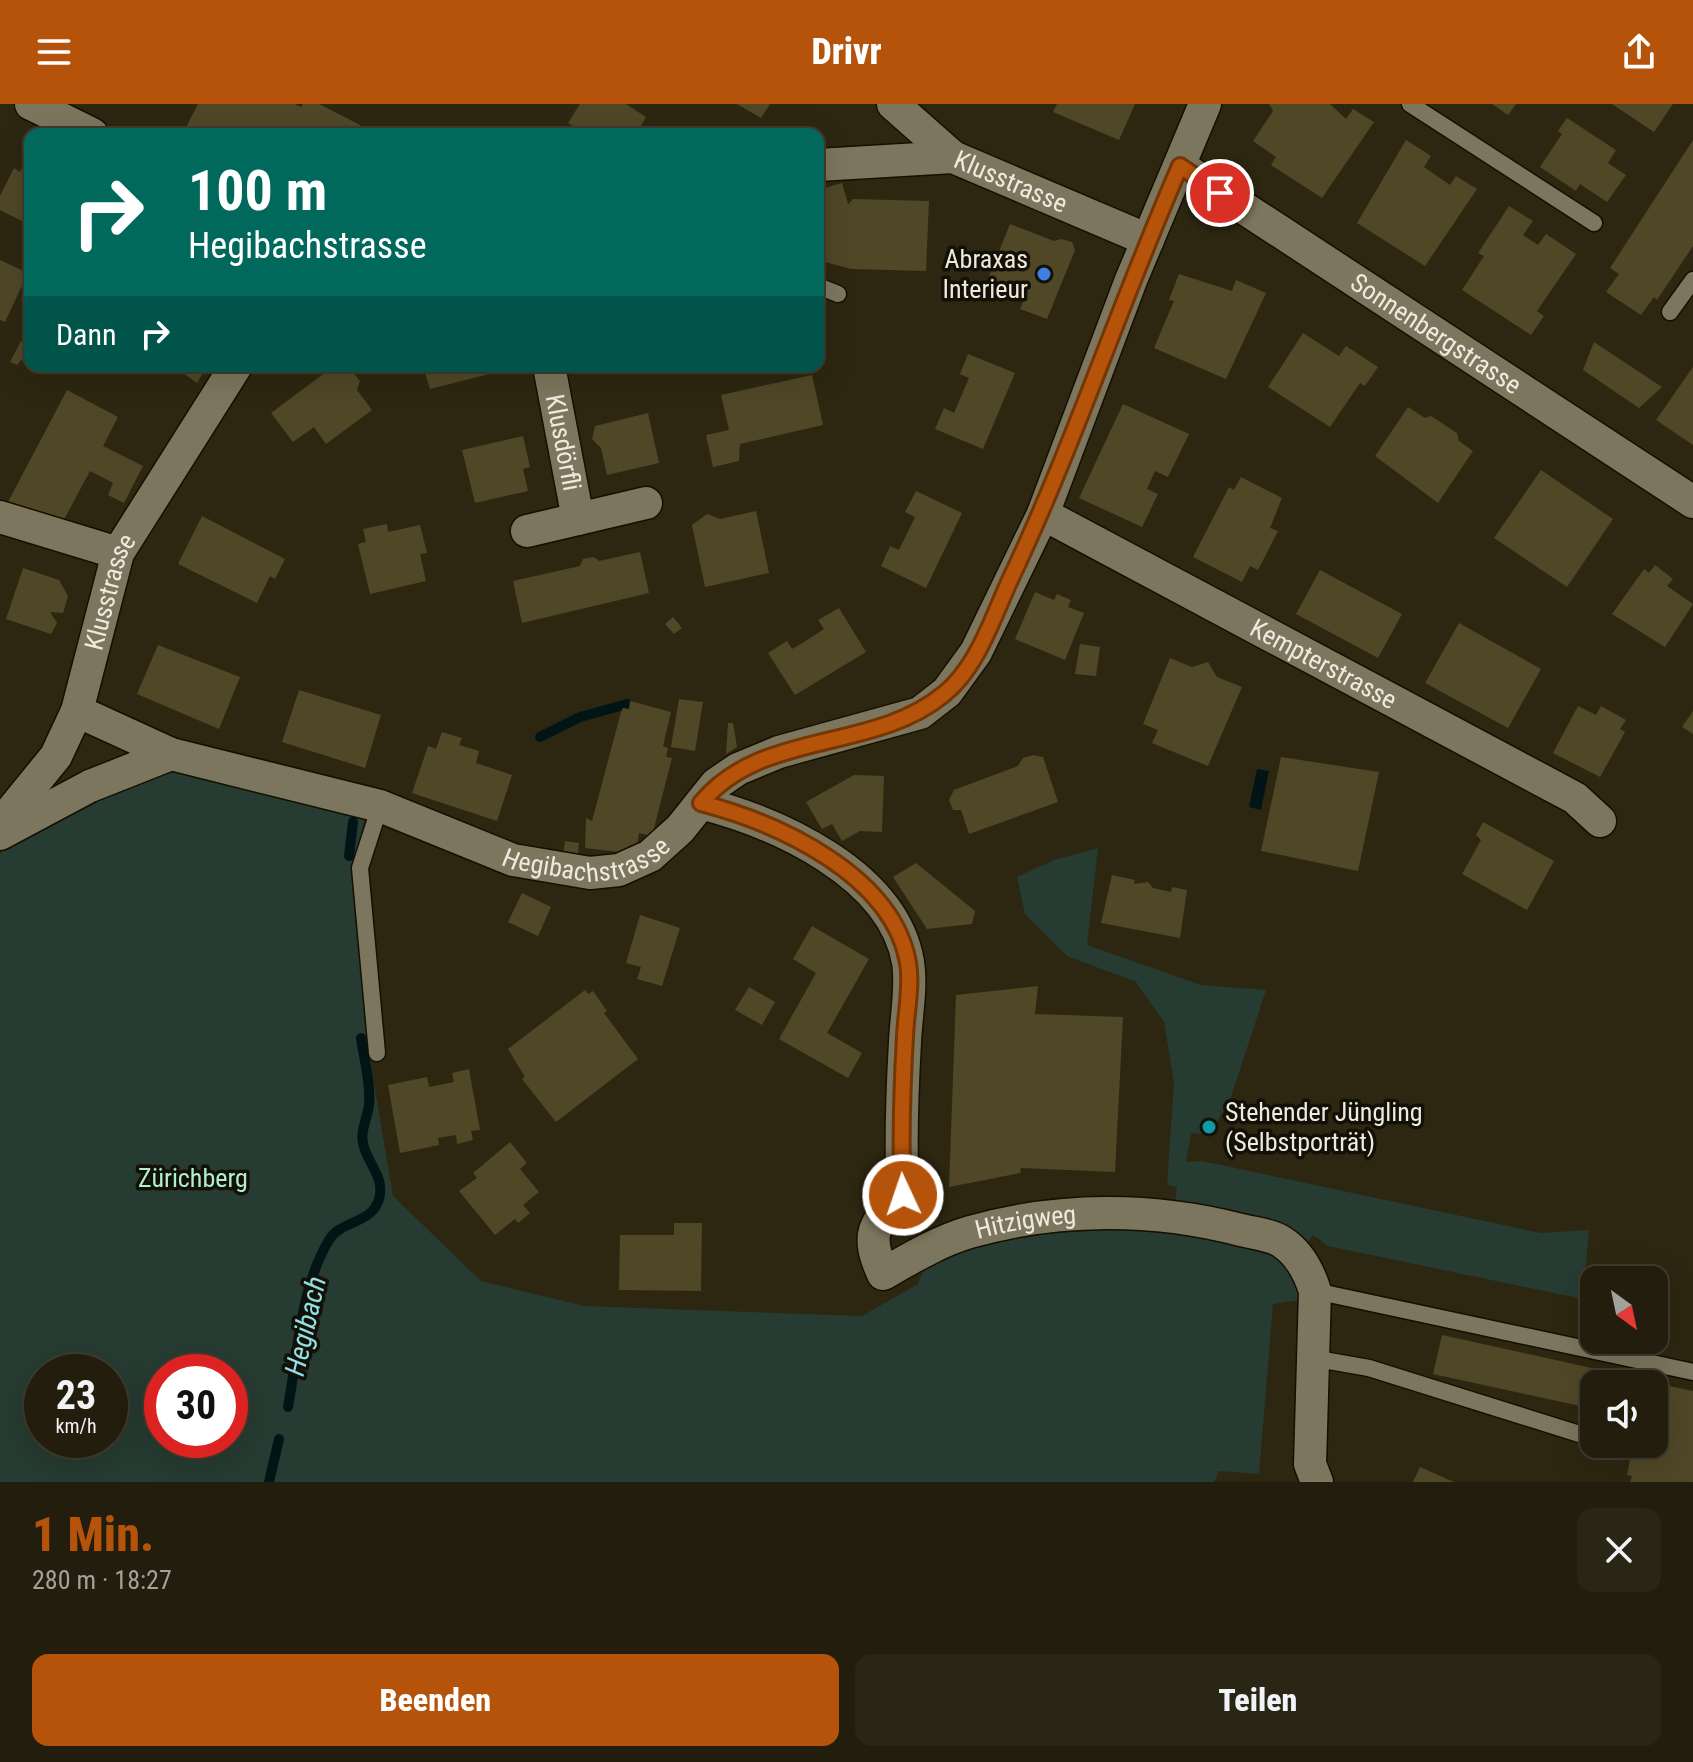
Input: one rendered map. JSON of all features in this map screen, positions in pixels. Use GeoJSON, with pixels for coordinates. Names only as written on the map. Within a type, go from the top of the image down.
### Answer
{"type":"FeatureCollection","features":[{"type":"Feature","properties":{"kind":"street"},"geometry":{"type":"LineString","coordinates":[[31,104],[80,128]]}},
{"type":"Feature","properties":{"kind":"street"},"geometry":{"type":"LineString","coordinates":[[893,104],[953,157]]}},
{"type":"Feature","properties":{"kind":"street","name":"Hegibachstrasse"},"geometry":{"type":"LineString","coordinates":[[77,711],[171,754],[380,806],[513,860],[590,873],[619,870],[650,856],[680,829],[716,784],[738,769],[779,752],[920,713],[947,692],[976,652],[1043,514],[1148,240],[1205,104]]}},
{"type":"Feature","properties":{"kind":"street","name":"Klusstrasse"},"geometry":{"type":"LineString","coordinates":[[824,165],[953,157],[1148,240]]}},
{"type":"Feature","properties":{"kind":"street","name":"Sonnenbergstrasse"},"geometry":{"type":"LineString","coordinates":[[1180,166],[1693,502]]}},
{"type":"Feature","properties":{"kind":"street","name":"Klusstrasse"},"geometry":{"type":"LineString","coordinates":[[0,825],[56,756],[77,711],[118,553],[232,372]]}},
{"type":"Feature","properties":{"kind":"street","name":"Klusdörfli"},"geometry":{"type":"LineString","coordinates":[[550,372],[578,519]]}},
{"type":"Feature","properties":{"kind":"street","name":"Klusdörfli"},"geometry":{"type":"LineString","coordinates":[[527,531],[646,503]]}},
{"type":"Feature","properties":{"kind":"street","name":"Kempterstrasse"},"geometry":{"type":"LineString","coordinates":[[1043,514],[1575,798],[1600,821]]}},
{"type":"Feature","properties":{"kind":"street"},"geometry":{"type":"LineString","coordinates":[[0,517],[118,553]]}},
{"type":"Feature","properties":{"kind":"street"},"geometry":{"type":"LineString","coordinates":[[0,834],[90,786],[171,754]]}},
{"type":"Feature","properties":{"kind":"street","name":"Hitzigweg"},"geometry":{"type":"LineString","coordinates":[[701,803],[737,812],[810,845],[884,907],[901,935],[908,965],[900,1136],[903,1195],[881,1219],[871,1240],[883,1274],[933,1246],[971,1232],[1071,1214],[1154,1213],[1189,1217],[1280,1240],[1300,1260],[1315,1291]]}},
{"type":"Feature","properties":{"kind":"street"},"geometry":{"type":"LineString","coordinates":[[1315,1291],[1310,1464],[1317,1482]]}},
{"type":"Feature","properties":{"kind":"lane"},"geometry":{"type":"LineString","coordinates":[[1410,104],[1594,223]]}},
{"type":"Feature","properties":{"kind":"lane"},"geometry":{"type":"LineString","coordinates":[[1670,312],[1693,280]]}},
{"type":"Feature","properties":{"kind":"lane"},"geometry":{"type":"LineString","coordinates":[[824,288],[838,294]]}},
{"type":"Feature","properties":{"kind":"lane"},"geometry":{"type":"LineString","coordinates":[[377,1053],[360,868],[380,806]]}},
{"type":"Feature","properties":{"kind":"lane"},"geometry":{"type":"LineString","coordinates":[[1315,1291],[1693,1372]]}},
{"type":"Feature","properties":{"kind":"lane"},"geometry":{"type":"LineString","coordinates":[[1312,1358],[1369,1368],[1580,1434]]}},
{"type":"Feature","properties":{"kind":"green space","name":"Zürichberg"},"geometry":{"type":"Polygon","coordinates":[[[157,773],[215,773],[366,814],[353,868],[368,1048],[393,1196],[481,1281],[584,1306],[862,1316],[918,1284],[933,1246],[1066,1232],[1123,1230],[1178,1231],[1228,1237],[1267,1250],[1292,1270],[1300,1300],[1273,1304],[1259,1474],[1219,1471],[1214,1482],[0,1482],[0,853],[86,804],[157,773]]]}},
{"type":"Feature","properties":{"kind":"green space"},"geometry":{"type":"Polygon","coordinates":[[[1098,848],[1087,945],[1201,985],[1266,990],[1230,1100],[1209,1135],[1191,1133],[1186,1162],[1202,1161],[1541,1233],[1589,1230],[1586,1266],[1580,1266],[1580,1298],[1328,1246],[1313,1235],[1304,1247],[1175,1204],[1177,1187],[1167,1185],[1174,1083],[1164,1022],[1136,982],[1067,956],[1025,914],[1017,877],[1054,860],[1098,848]]]}},
{"type":"Feature","properties":{"kind":"shaded area"},"geometry":{"type":"Polygon","coordinates":[[[1257,769],[1269,771],[1261,810],[1249,807],[1257,769]]]}},
{"type":"Feature","properties":{"kind":"building"},"geometry":{"type":"Polygon","coordinates":[[[198,104],[295,104],[301,107],[303,104],[319,104],[360,125],[359,128],[186,128],[198,104]]]}},
{"type":"Feature","properties":{"kind":"building"},"geometry":{"type":"Polygon","coordinates":[[[580,104],[626,104],[646,117],[640,128],[574,128],[568,123],[580,104]]]}},
{"type":"Feature","properties":{"kind":"building"},"geometry":{"type":"Polygon","coordinates":[[[737,104],[770,104],[761,118],[737,104]]]}},
{"type":"Feature","properties":{"kind":"building"},"geometry":{"type":"Polygon","coordinates":[[[1057,104],[1135,104],[1119,140],[1053,112],[1057,104]]]}},
{"type":"Feature","properties":{"kind":"building"},"geometry":{"type":"Polygon","coordinates":[[[1269,104],[1330,104],[1346,119],[1353,109],[1374,122],[1322,198],[1271,165],[1276,157],[1253,141],[1273,111],[1269,104]]]}},
{"type":"Feature","properties":{"kind":"building"},"geometry":{"type":"Polygon","coordinates":[[[1492,104],[1516,104],[1508,115],[1492,104]]]}},
{"type":"Feature","properties":{"kind":"building"},"geometry":{"type":"Polygon","coordinates":[[[1612,104],[1673,104],[1654,132],[1612,104]]]}},
{"type":"Feature","properties":{"kind":"building"},"geometry":{"type":"Polygon","coordinates":[[[1567,118],[1616,150],[1608,163],[1626,175],[1607,202],[1580,184],[1576,191],[1540,167],[1562,134],[1558,131],[1567,118]]]}},
{"type":"Feature","properties":{"kind":"building"},"geometry":{"type":"Polygon","coordinates":[[[1406,140],[1431,156],[1424,167],[1450,185],[1456,176],[1477,189],[1425,266],[1357,223],[1406,140]]]}},
{"type":"Feature","properties":{"kind":"building"},"geometry":{"type":"Polygon","coordinates":[[[1693,140],[1693,246],[1657,300],[1654,297],[1641,315],[1606,292],[1619,274],[1610,268],[1693,140]]]}},
{"type":"Feature","properties":{"kind":"building"},"geometry":{"type":"Polygon","coordinates":[[[24,164],[24,222],[0,210],[0,196],[14,168],[20,172],[24,164]]]}},
{"type":"Feature","properties":{"kind":"building"},"geometry":{"type":"Polygon","coordinates":[[[842,183],[848,204],[853,199],[929,201],[926,271],[851,269],[824,262],[824,188],[842,183]]]}},
{"type":"Feature","properties":{"kind":"building"},"geometry":{"type":"Polygon","coordinates":[[[1509,206],[1533,221],[1523,235],[1538,245],[1546,234],[1576,254],[1537,311],[1544,316],[1531,335],[1462,290],[1484,256],[1478,253],[1509,206]]]}},
{"type":"Feature","properties":{"kind":"building"},"geometry":{"type":"Polygon","coordinates":[[[1010,224],[1054,241],[1072,242],[1075,250],[1047,319],[1020,309],[1026,295],[988,279],[1010,224]]]}},
{"type":"Feature","properties":{"kind":"building"},"geometry":{"type":"Polygon","coordinates":[[[0,260],[24,271],[24,282],[5,322],[0,320],[0,260]]]}},
{"type":"Feature","properties":{"kind":"building"},"geometry":{"type":"Polygon","coordinates":[[[1179,274],[1232,291],[1236,280],[1266,293],[1226,379],[1154,348],[1174,301],[1169,300],[1179,274]]]}},
{"type":"Feature","properties":{"kind":"building"},"geometry":{"type":"Polygon","coordinates":[[[1303,333],[1339,356],[1346,346],[1378,367],[1365,386],[1360,383],[1330,427],[1268,387],[1303,333]]]}},
{"type":"Feature","properties":{"kind":"building"},"geometry":{"type":"Polygon","coordinates":[[[21,341],[24,343],[24,362],[21,360],[17,365],[10,362],[21,341]]]}},
{"type":"Feature","properties":{"kind":"building"},"geometry":{"type":"Polygon","coordinates":[[[1594,342],[1662,387],[1639,408],[1583,370],[1594,342]]]}},
{"type":"Feature","properties":{"kind":"building"},"geometry":{"type":"Polygon","coordinates":[[[968,354],[1015,373],[983,449],[935,429],[944,408],[954,413],[969,378],[960,374],[968,354]]]}},
{"type":"Feature","properties":{"kind":"building"},"geometry":{"type":"Polygon","coordinates":[[[1693,367],[1693,445],[1656,420],[1693,367]]]}},
{"type":"Feature","properties":{"kind":"building"},"geometry":{"type":"Polygon","coordinates":[[[181,372],[203,372],[197,383],[181,372]]]}},
{"type":"Feature","properties":{"kind":"building"},"geometry":{"type":"Polygon","coordinates":[[[326,372],[353,372],[360,381],[357,390],[372,410],[326,444],[314,427],[293,442],[271,413],[326,372]]]}},
{"type":"Feature","properties":{"kind":"building"},"geometry":{"type":"Polygon","coordinates":[[[425,372],[497,372],[430,389],[425,372]]]}},
{"type":"Feature","properties":{"kind":"building"},"geometry":{"type":"Polygon","coordinates":[[[812,375],[823,425],[740,444],[739,461],[713,467],[706,435],[729,430],[721,395],[812,375]]]}},
{"type":"Feature","properties":{"kind":"building"},"geometry":{"type":"Polygon","coordinates":[[[67,390],[118,417],[103,446],[143,466],[124,503],[108,495],[113,483],[90,471],[59,529],[8,502],[67,390]]]}},
{"type":"Feature","properties":{"kind":"building"},"geometry":{"type":"Polygon","coordinates":[[[1123,404],[1189,434],[1168,477],[1155,471],[1147,489],[1158,494],[1142,527],[1079,498],[1123,404]]]}},
{"type":"Feature","properties":{"kind":"building"},"geometry":{"type":"Polygon","coordinates":[[[1408,407],[1425,418],[1431,416],[1457,433],[1459,441],[1473,451],[1438,503],[1375,456],[1408,407]]]}},
{"type":"Feature","properties":{"kind":"building"},"geometry":{"type":"Polygon","coordinates":[[[648,413],[659,463],[607,475],[601,448],[592,439],[595,426],[648,413]]]}},
{"type":"Feature","properties":{"kind":"building"},"geometry":{"type":"Polygon","coordinates":[[[523,436],[530,467],[523,469],[528,491],[475,503],[462,450],[523,436]]]}},
{"type":"Feature","properties":{"kind":"building"},"geometry":{"type":"Polygon","coordinates":[[[1541,470],[1613,519],[1567,587],[1494,538],[1541,470]]]}},
{"type":"Feature","properties":{"kind":"building"},"geometry":{"type":"Polygon","coordinates":[[[1241,477],[1282,498],[1270,528],[1278,531],[1258,570],[1250,566],[1242,582],[1193,557],[1229,487],[1234,490],[1241,477]]]}},
{"type":"Feature","properties":{"kind":"building"},"geometry":{"type":"Polygon","coordinates":[[[916,491],[962,513],[926,588],[881,566],[890,546],[899,550],[915,517],[905,512],[916,491]]]}},
{"type":"Feature","properties":{"kind":"building"},"geometry":{"type":"Polygon","coordinates":[[[756,511],[769,573],[705,587],[692,525],[707,514],[720,519],[756,511]]]}},
{"type":"Feature","properties":{"kind":"building"},"geometry":{"type":"Polygon","coordinates":[[[202,516],[285,559],[275,579],[270,576],[257,603],[178,564],[202,516]]]}},
{"type":"Feature","properties":{"kind":"building"},"geometry":{"type":"Polygon","coordinates":[[[387,524],[388,532],[420,525],[427,553],[420,554],[426,581],[370,594],[358,544],[366,542],[363,529],[387,524]]]}},
{"type":"Feature","properties":{"kind":"building"},"geometry":{"type":"Polygon","coordinates":[[[640,552],[649,593],[522,623],[513,581],[580,566],[583,559],[594,557],[599,561],[640,552]]]}},
{"type":"Feature","properties":{"kind":"building"},"geometry":{"type":"Polygon","coordinates":[[[1655,565],[1673,579],[1667,586],[1693,604],[1665,647],[1612,614],[1644,569],[1649,573],[1655,565]]]}},
{"type":"Feature","properties":{"kind":"building"},"geometry":{"type":"Polygon","coordinates":[[[23,568],[59,580],[68,596],[63,613],[50,612],[57,623],[51,634],[6,619],[23,568]]]}},
{"type":"Feature","properties":{"kind":"building"},"geometry":{"type":"Polygon","coordinates":[[[1320,570],[1402,614],[1378,658],[1296,614],[1320,570]]]}},
{"type":"Feature","properties":{"kind":"building"},"geometry":{"type":"Polygon","coordinates":[[[1035,592],[1054,600],[1057,594],[1071,600],[1068,607],[1084,613],[1065,660],[1015,639],[1035,592]]]}},
{"type":"Feature","properties":{"kind":"building"},"geometry":{"type":"Polygon","coordinates":[[[839,608],[866,652],[795,695],[768,653],[787,641],[792,649],[809,639],[824,629],[818,620],[839,608]]]}},
{"type":"Feature","properties":{"kind":"building"},"geometry":{"type":"Polygon","coordinates":[[[673,617],[682,628],[674,634],[665,624],[673,617]]]}},
{"type":"Feature","properties":{"kind":"building"},"geometry":{"type":"Polygon","coordinates":[[[1459,623],[1541,669],[1508,728],[1425,683],[1459,623]]]}},
{"type":"Feature","properties":{"kind":"building"},"geometry":{"type":"Polygon","coordinates":[[[1080,644],[1100,647],[1096,676],[1075,674],[1080,644]]]}},
{"type":"Feature","properties":{"kind":"building"},"geometry":{"type":"Polygon","coordinates":[[[158,645],[240,677],[219,729],[137,694],[158,645]]]}},
{"type":"Feature","properties":{"kind":"building"},"geometry":{"type":"Polygon","coordinates":[[[1170,658],[1192,667],[1208,662],[1217,677],[1242,687],[1208,766],[1152,743],[1158,730],[1143,724],[1170,658]]]}},
{"type":"Feature","properties":{"kind":"building"},"geometry":{"type":"Polygon","coordinates":[[[299,690],[381,715],[365,768],[282,742],[299,690]]]}},
{"type":"Feature","properties":{"kind":"building"},"geometry":{"type":"Polygon","coordinates":[[[679,699],[703,702],[695,751],[671,747],[679,699]]]}},
{"type":"Feature","properties":{"kind":"building"},"geometry":{"type":"Polygon","coordinates":[[[630,701],[671,712],[663,746],[668,748],[666,757],[672,758],[652,836],[639,833],[636,854],[585,848],[586,818],[592,821],[621,712],[623,708],[629,709],[630,701]]]}},
{"type":"Feature","properties":{"kind":"building"},"geometry":{"type":"Polygon","coordinates":[[[1578,706],[1596,715],[1601,706],[1626,720],[1620,729],[1625,732],[1600,777],[1553,753],[1578,706]]]}},
{"type":"Feature","properties":{"kind":"building"},"geometry":{"type":"Polygon","coordinates":[[[1693,711],[1693,734],[1682,727],[1693,711]]]}},
{"type":"Feature","properties":{"kind":"building"},"geometry":{"type":"Polygon","coordinates":[[[728,723],[733,723],[737,747],[726,754],[728,723]]]}},
{"type":"Feature","properties":{"kind":"building"},"geometry":{"type":"Polygon","coordinates":[[[442,732],[462,738],[459,745],[479,751],[476,763],[512,775],[497,821],[412,793],[428,746],[436,749],[442,732]]]}},
{"type":"Feature","properties":{"kind":"building"},"geometry":{"type":"Polygon","coordinates":[[[1033,755],[1043,757],[1058,802],[969,834],[961,810],[953,810],[949,800],[954,790],[1018,766],[1023,758],[1033,755]]]}},
{"type":"Feature","properties":{"kind":"building"},"geometry":{"type":"Polygon","coordinates":[[[1281,757],[1379,772],[1358,871],[1261,851],[1281,757]]]}},
{"type":"Feature","properties":{"kind":"building"},"geometry":{"type":"Polygon","coordinates":[[[854,775],[884,776],[882,832],[860,831],[842,841],[832,824],[822,829],[806,802],[854,775]]]}},
{"type":"Feature","properties":{"kind":"building"},"geometry":{"type":"Polygon","coordinates":[[[1483,822],[1554,861],[1527,910],[1462,874],[1481,840],[1476,835],[1483,822]]]}},
{"type":"Feature","properties":{"kind":"building"},"geometry":{"type":"Polygon","coordinates":[[[565,841],[579,843],[578,855],[563,854],[565,841]]]}},
{"type":"Feature","properties":{"kind":"building"},"geometry":{"type":"Polygon","coordinates":[[[916,863],[975,911],[972,924],[927,929],[893,877],[916,863]]]}},
{"type":"Feature","properties":{"kind":"building"},"geometry":{"type":"Polygon","coordinates":[[[1112,875],[1135,880],[1134,884],[1148,882],[1153,888],[1171,892],[1172,887],[1187,890],[1180,938],[1101,923],[1112,875]]]}},
{"type":"Feature","properties":{"kind":"building"},"geometry":{"type":"Polygon","coordinates":[[[522,893],[551,907],[538,936],[508,922],[522,893]]]}},
{"type":"Feature","properties":{"kind":"building"},"geometry":{"type":"Polygon","coordinates":[[[640,915],[680,928],[662,986],[637,979],[641,967],[626,963],[640,915]]]}},
{"type":"Feature","properties":{"kind":"building"},"geometry":{"type":"Polygon","coordinates":[[[812,926],[869,959],[827,1033],[862,1053],[848,1078],[779,1039],[816,973],[793,959],[812,926]]]}},
{"type":"Feature","properties":{"kind":"building"},"geometry":{"type":"Polygon","coordinates":[[[1038,986],[1035,1014],[1123,1017],[1115,1172],[1021,1168],[1020,1173],[949,1187],[956,995],[1038,986]]]}},
{"type":"Feature","properties":{"kind":"building"},"geometry":{"type":"Polygon","coordinates":[[[749,987],[775,1002],[762,1025],[735,1010],[749,987]]]}},
{"type":"Feature","properties":{"kind":"building"},"geometry":{"type":"Polygon","coordinates":[[[585,990],[588,994],[593,991],[607,1011],[604,1013],[638,1059],[556,1122],[522,1079],[525,1077],[508,1049],[585,990]]]}},
{"type":"Feature","properties":{"kind":"building"},"geometry":{"type":"Polygon","coordinates":[[[469,1069],[480,1130],[471,1131],[473,1140],[457,1144],[456,1135],[438,1138],[439,1145],[400,1153],[388,1085],[427,1077],[429,1087],[454,1082],[452,1073],[469,1069]]]}},
{"type":"Feature","properties":{"kind":"building"},"geometry":{"type":"Polygon","coordinates":[[[510,1142],[527,1163],[520,1169],[539,1192],[523,1205],[530,1213],[518,1223],[515,1219],[495,1235],[459,1191],[477,1178],[473,1173],[510,1142]]]}},
{"type":"Feature","properties":{"kind":"building"},"geometry":{"type":"Polygon","coordinates":[[[674,1223],[702,1223],[701,1291],[619,1290],[620,1235],[674,1235],[674,1223]]]}},
{"type":"Feature","properties":{"kind":"building"},"geometry":{"type":"Polygon","coordinates":[[[1442,1335],[1600,1370],[1580,1370],[1580,1406],[1433,1374],[1442,1335]]]}},
{"type":"Feature","properties":{"kind":"building"},"geometry":{"type":"Polygon","coordinates":[[[1668,1386],[1693,1391],[1693,1482],[1630,1482],[1632,1476],[1627,1475],[1630,1458],[1668,1458],[1668,1386]]]}},
{"type":"Feature","properties":{"kind":"building"},"geometry":{"type":"Polygon","coordinates":[[[1420,1467],[1454,1482],[1413,1482],[1420,1467]]]}},
{"type":"Feature","properties":{"kind":"waterway","name":"Hegibach"},"geometry":{"type":"LineString","coordinates":[[540,737],[580,717],[627,704]]}},
{"type":"Feature","properties":{"kind":"waterway","name":"Hegibach"},"geometry":{"type":"LineString","coordinates":[[349,856],[353,822]]}},
{"type":"Feature","properties":{"kind":"waterway","name":"Hegibach"},"geometry":{"type":"LineString","coordinates":[[288,1407],[306,1300],[319,1259],[334,1234],[370,1213],[379,1199],[380,1185],[363,1142],[369,1097],[361,1038]]}},
{"type":"Feature","properties":{"kind":"waterway","name":"Hegibach"},"geometry":{"type":"LineString","coordinates":[[269,1482],[279,1439]]}},
{"type":"Feature","properties":{"kind":"place","name":"Abraxas Interieur"},"geometry":{"type":"Point","coordinates":[1044,274]}},
{"type":"Feature","properties":{"kind":"place","name":"Stehender Jüngling (Selbstporträt)"},"geometry":{"type":"Point","coordinates":[1209,1127]}},
{"type":"Feature","properties":{"kind":"route"},"geometry":{"type":"LineString","coordinates":[[903,1195],[900,1136],[908,965],[901,935],[884,907],[857,881],[810,845],[737,812],[701,803],[716,784],[738,769],[779,752],[920,713],[947,692],[976,652],[1043,514],[1131,280],[1180,166],[1220,193]]}}]}
